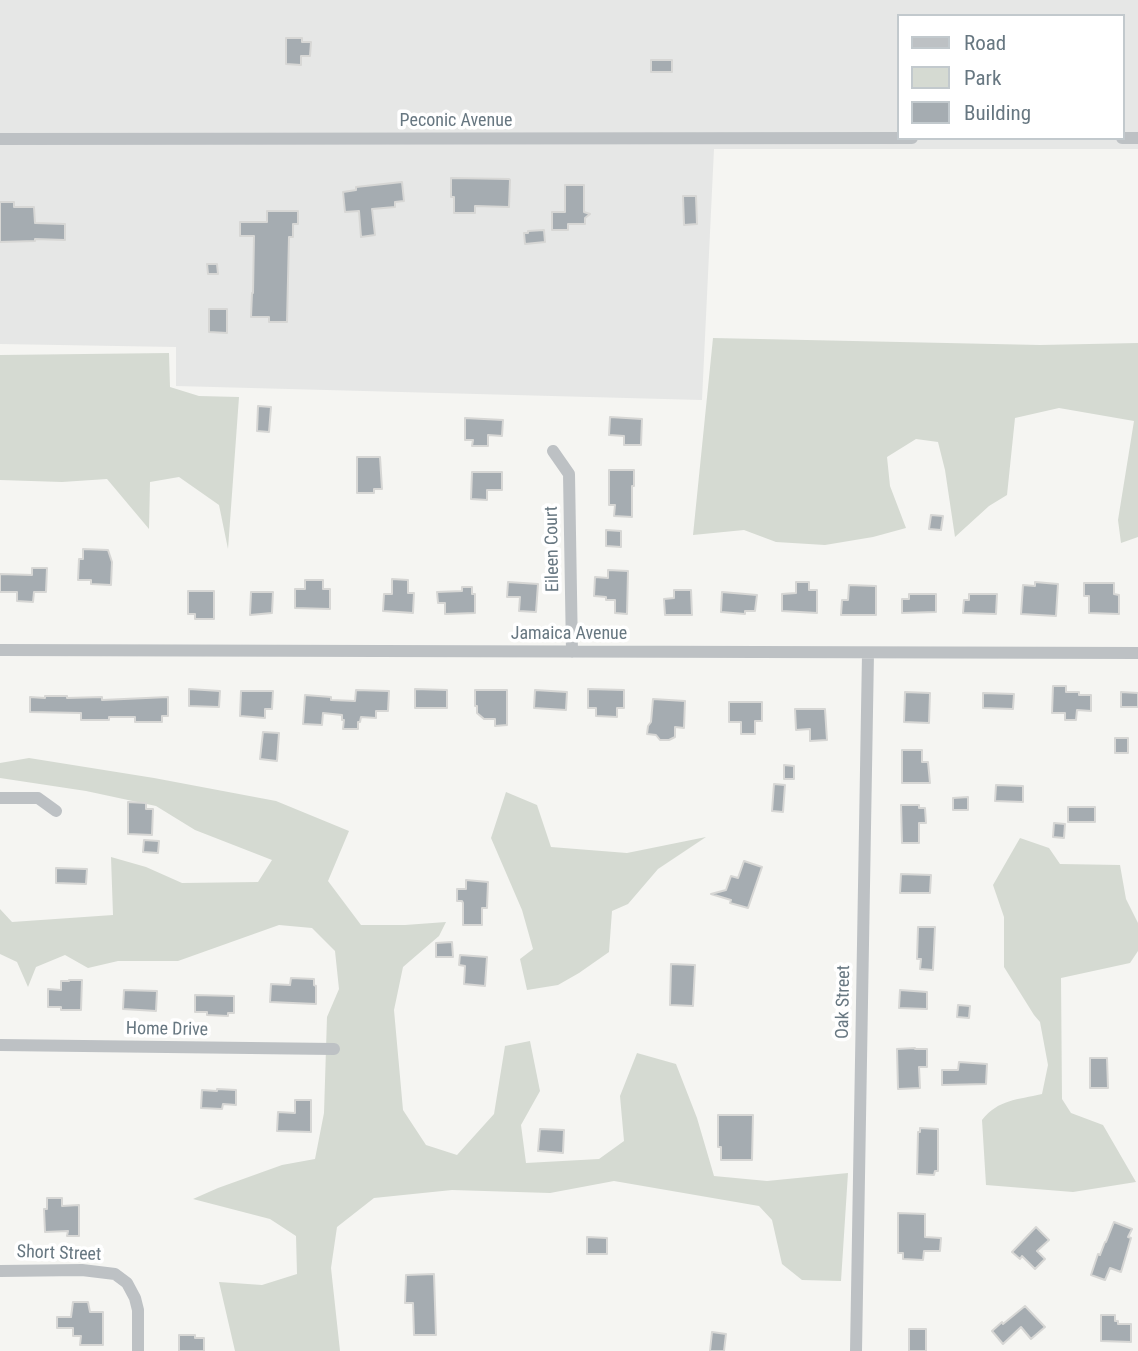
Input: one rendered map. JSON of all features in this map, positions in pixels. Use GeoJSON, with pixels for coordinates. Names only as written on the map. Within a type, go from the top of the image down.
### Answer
{"type":"FeatureCollection","features":[{"type":"Feature","properties":{"kind":"street","name":"Peconic Avenue"},"geometry":{"type":"LineString","coordinates":[[0,139],[897,138]]}},
{"type":"Feature","properties":{"kind":"street","name":"Eileen Court"},"geometry":{"type":"LineString","coordinates":[[553,451],[569,474],[572,652]]}},
{"type":"Feature","properties":{"kind":"street","name":"Jamaica Avenue"},"geometry":{"type":"LineString","coordinates":[[0,650],[1138,653]]}},
{"type":"Feature","properties":{"kind":"street","name":"Oak Street"},"geometry":{"type":"LineString","coordinates":[[856,1351],[868,653]]}},
{"type":"Feature","properties":{"kind":"street"},"geometry":{"type":"LineString","coordinates":[[0,798],[38,798],[56,811]]}},
{"type":"Feature","properties":{"kind":"street","name":"Home Drive"},"geometry":{"type":"LineString","coordinates":[[0,1045],[334,1049]]}},
{"type":"Feature","properties":{"kind":"street","name":"Short Street"},"geometry":{"type":"LineString","coordinates":[[0,1270],[82,1270],[116,1274],[127,1283],[135,1298],[138,1310],[138,1351]]}},
{"type":"Feature","properties":{"kind":"shaded area"},"geometry":{"type":"Polygon","coordinates":[[[0,0],[1138,0],[1138,149],[714,149],[702,400],[176,386],[176,347],[0,344],[0,0]]]}},
{"type":"Feature","properties":{"kind":"green space"},"geometry":{"type":"Polygon","coordinates":[[[713,338],[1040,345],[1138,343],[1138,537],[1121,543],[1118,520],[1134,421],[1059,408],[1015,418],[1007,495],[989,506],[955,537],[938,442],[916,439],[887,457],[890,486],[906,528],[825,545],[776,542],[744,530],[693,535],[713,338]]]}},
{"type":"Feature","properties":{"kind":"green space"},"geometry":{"type":"Polygon","coordinates":[[[169,353],[170,387],[199,396],[239,397],[228,549],[219,505],[179,477],[150,482],[149,529],[107,479],[62,482],[0,480],[0,355],[169,353]]]}},
{"type":"Feature","properties":{"kind":"green space"},"geometry":{"type":"Polygon","coordinates":[[[29,758],[276,801],[349,831],[328,881],[361,925],[446,922],[439,936],[403,967],[394,1010],[403,1110],[426,1145],[457,1155],[494,1114],[505,1046],[530,1041],[540,1091],[521,1125],[526,1163],[599,1159],[624,1141],[620,1096],[637,1053],[676,1064],[697,1118],[714,1176],[767,1181],[848,1173],[841,1281],[802,1280],[782,1264],[772,1220],[759,1206],[614,1181],[550,1193],[452,1190],[374,1198],[337,1227],[331,1268],[340,1351],[235,1351],[219,1282],[262,1285],[297,1274],[296,1236],[270,1219],[193,1199],[282,1165],[315,1159],[324,1113],[327,1017],[339,989],[335,951],[312,928],[279,925],[178,961],[118,961],[88,968],[65,955],[36,967],[28,987],[17,962],[0,954],[0,909],[12,922],[113,915],[111,857],[146,867],[182,883],[258,882],[272,860],[195,830],[156,806],[86,791],[0,778],[0,763],[29,758]]]}},
{"type":"Feature","properties":{"kind":"green space"},"geometry":{"type":"Polygon","coordinates":[[[506,792],[537,805],[551,847],[627,853],[706,837],[658,869],[628,904],[612,911],[609,952],[558,985],[527,990],[520,959],[533,949],[522,910],[491,838],[506,792]]]}},
{"type":"Feature","properties":{"kind":"green space"},"geometry":{"type":"Polygon","coordinates":[[[1020,838],[1049,848],[1060,864],[1120,865],[1126,899],[1138,923],[1138,951],[1130,963],[1061,978],[1062,1099],[1071,1113],[1103,1125],[1136,1182],[1073,1192],[986,1185],[982,1120],[1002,1104],[1042,1094],[1048,1065],[1040,1022],[1004,967],[1004,917],[993,885],[1020,838]]]}},
{"type":"Feature","properties":{"kind":"building"},"geometry":{"type":"Polygon","coordinates":[[[286,38],[302,38],[302,42],[311,42],[310,56],[301,56],[301,65],[286,64],[286,38]]]}},
{"type":"Feature","properties":{"kind":"building"},"geometry":{"type":"Polygon","coordinates":[[[651,60],[672,60],[672,72],[651,72],[651,60]]]}},
{"type":"Feature","properties":{"kind":"building"},"geometry":{"type":"Polygon","coordinates":[[[451,178],[509,179],[509,207],[475,206],[475,213],[454,213],[451,178]]]}},
{"type":"Feature","properties":{"kind":"building"},"geometry":{"type":"Polygon","coordinates":[[[402,182],[404,201],[395,202],[395,207],[372,209],[375,235],[361,237],[359,211],[345,212],[343,192],[356,190],[356,187],[402,182]]]}},
{"type":"Feature","properties":{"kind":"building"},"geometry":{"type":"Polygon","coordinates":[[[565,185],[584,185],[584,212],[590,214],[585,218],[585,224],[568,224],[568,230],[552,230],[552,212],[565,212],[565,185]]]}},
{"type":"Feature","properties":{"kind":"building"},"geometry":{"type":"Polygon","coordinates":[[[683,196],[696,196],[697,224],[684,225],[683,196]]]}},
{"type":"Feature","properties":{"kind":"building"},"geometry":{"type":"Polygon","coordinates":[[[0,202],[14,202],[14,207],[34,207],[35,223],[65,224],[65,240],[0,242],[0,202]]]}},
{"type":"Feature","properties":{"kind":"building"},"geometry":{"type":"Polygon","coordinates":[[[267,211],[298,211],[298,224],[293,224],[293,237],[289,237],[287,322],[269,322],[269,317],[251,317],[254,236],[240,236],[240,222],[267,222],[267,211]]]}},
{"type":"Feature","properties":{"kind":"building"},"geometry":{"type":"Polygon","coordinates":[[[544,230],[545,242],[525,244],[524,233],[544,230]]]}},
{"type":"Feature","properties":{"kind":"building"},"geometry":{"type":"Polygon","coordinates":[[[207,264],[217,264],[218,274],[208,274],[207,264]]]}},
{"type":"Feature","properties":{"kind":"building"},"geometry":{"type":"Polygon","coordinates":[[[209,309],[227,309],[227,333],[209,332],[209,309]]]}},
{"type":"Feature","properties":{"kind":"building"},"geometry":{"type":"Polygon","coordinates":[[[258,406],[271,407],[269,432],[257,431],[258,406]]]}},
{"type":"Feature","properties":{"kind":"building"},"geometry":{"type":"Polygon","coordinates":[[[610,417],[642,419],[641,445],[624,445],[624,436],[609,435],[610,417]]]}},
{"type":"Feature","properties":{"kind":"building"},"geometry":{"type":"Polygon","coordinates":[[[465,418],[503,420],[502,436],[488,435],[488,446],[472,446],[473,440],[465,440],[465,418]]]}},
{"type":"Feature","properties":{"kind":"building"},"geometry":{"type":"Polygon","coordinates":[[[357,457],[380,457],[382,489],[374,489],[374,493],[357,493],[357,457]]]}},
{"type":"Feature","properties":{"kind":"building"},"geometry":{"type":"Polygon","coordinates":[[[609,470],[634,470],[632,517],[614,516],[615,505],[609,505],[609,470]]]}},
{"type":"Feature","properties":{"kind":"building"},"geometry":{"type":"Polygon","coordinates":[[[472,472],[502,472],[502,490],[487,490],[487,500],[471,499],[472,472]]]}},
{"type":"Feature","properties":{"kind":"building"},"geometry":{"type":"Polygon","coordinates":[[[931,515],[943,516],[941,530],[929,529],[931,515]]]}},
{"type":"Feature","properties":{"kind":"building"},"geometry":{"type":"Polygon","coordinates":[[[606,530],[621,531],[621,547],[606,546],[606,530]]]}},
{"type":"Feature","properties":{"kind":"building"},"geometry":{"type":"Polygon","coordinates":[[[83,549],[108,550],[112,562],[111,585],[78,580],[79,559],[83,559],[83,549]]]}},
{"type":"Feature","properties":{"kind":"building"},"geometry":{"type":"Polygon","coordinates":[[[32,568],[47,568],[46,592],[34,592],[33,602],[17,601],[17,592],[0,592],[0,574],[32,575],[32,568]]]}},
{"type":"Feature","properties":{"kind":"building"},"geometry":{"type":"Polygon","coordinates":[[[608,570],[628,571],[627,614],[615,613],[615,600],[594,596],[595,577],[608,578],[608,570]]]}},
{"type":"Feature","properties":{"kind":"building"},"geometry":{"type":"Polygon","coordinates":[[[392,579],[408,580],[408,593],[414,593],[413,613],[383,611],[384,594],[392,594],[392,579]]]}},
{"type":"Feature","properties":{"kind":"building"},"geometry":{"type":"Polygon","coordinates":[[[305,580],[323,580],[323,589],[330,589],[330,609],[295,608],[295,589],[305,589],[305,580]]]}},
{"type":"Feature","properties":{"kind":"building"},"geometry":{"type":"Polygon","coordinates":[[[508,582],[538,584],[536,612],[519,611],[520,597],[507,597],[508,582]]]}},
{"type":"Feature","properties":{"kind":"building"},"geometry":{"type":"Polygon","coordinates":[[[796,582],[809,582],[809,590],[817,590],[817,613],[782,611],[782,594],[796,593],[796,582]]]}},
{"type":"Feature","properties":{"kind":"building"},"geometry":{"type":"Polygon","coordinates":[[[1035,582],[1058,584],[1056,616],[1021,614],[1023,585],[1035,586],[1035,582]]]}},
{"type":"Feature","properties":{"kind":"building"},"geometry":{"type":"Polygon","coordinates":[[[1084,583],[1114,583],[1114,594],[1119,595],[1119,614],[1089,613],[1089,596],[1084,596],[1084,583]]]}},
{"type":"Feature","properties":{"kind":"building"},"geometry":{"type":"Polygon","coordinates":[[[849,585],[876,586],[876,615],[841,615],[842,600],[848,600],[849,585]]]}},
{"type":"Feature","properties":{"kind":"building"},"geometry":{"type":"Polygon","coordinates":[[[462,587],[472,587],[472,594],[475,594],[475,613],[445,614],[445,603],[438,603],[437,592],[462,591],[462,587]]]}},
{"type":"Feature","properties":{"kind":"building"},"geometry":{"type":"Polygon","coordinates":[[[674,590],[691,590],[692,615],[665,615],[664,599],[674,598],[674,590]]]}},
{"type":"Feature","properties":{"kind":"building"},"geometry":{"type":"Polygon","coordinates":[[[188,591],[214,591],[214,619],[195,619],[195,614],[188,614],[188,591]]]}},
{"type":"Feature","properties":{"kind":"building"},"geometry":{"type":"Polygon","coordinates":[[[251,592],[273,592],[272,613],[250,615],[251,592]]]}},
{"type":"Feature","properties":{"kind":"building"},"geometry":{"type":"Polygon","coordinates":[[[722,592],[757,595],[755,611],[745,611],[745,614],[721,612],[722,592]]]}},
{"type":"Feature","properties":{"kind":"building"},"geometry":{"type":"Polygon","coordinates":[[[909,594],[936,594],[936,612],[902,613],[902,599],[909,599],[909,594]]]}},
{"type":"Feature","properties":{"kind":"building"},"geometry":{"type":"Polygon","coordinates":[[[969,594],[997,594],[996,614],[963,613],[964,600],[969,600],[969,594]]]}},
{"type":"Feature","properties":{"kind":"building"},"geometry":{"type":"Polygon","coordinates":[[[1053,686],[1066,686],[1066,692],[1091,695],[1091,711],[1077,710],[1076,720],[1065,720],[1065,713],[1052,713],[1053,686]]]}},
{"type":"Feature","properties":{"kind":"building"},"geometry":{"type":"Polygon","coordinates":[[[189,689],[220,691],[219,707],[189,706],[189,689]]]}},
{"type":"Feature","properties":{"kind":"building"},"geometry":{"type":"Polygon","coordinates":[[[415,689],[447,690],[447,708],[415,708],[415,689]]]}},
{"type":"Feature","properties":{"kind":"building"},"geometry":{"type":"Polygon","coordinates":[[[588,689],[624,690],[624,708],[617,708],[617,717],[596,716],[596,708],[588,708],[588,689]]]}},
{"type":"Feature","properties":{"kind":"building"},"geometry":{"type":"Polygon","coordinates":[[[356,690],[389,691],[388,711],[376,711],[376,718],[361,717],[358,729],[343,729],[342,715],[323,713],[322,725],[303,724],[305,695],[355,701],[356,690]]]}},
{"type":"Feature","properties":{"kind":"building"},"geometry":{"type":"Polygon","coordinates":[[[475,690],[507,690],[507,725],[495,726],[495,719],[484,719],[477,713],[475,690]]]}},
{"type":"Feature","properties":{"kind":"building"},"geometry":{"type":"Polygon","coordinates":[[[535,690],[567,692],[566,710],[534,708],[535,690]]]}},
{"type":"Feature","properties":{"kind":"building"},"geometry":{"type":"Polygon","coordinates":[[[241,691],[273,691],[272,709],[265,709],[265,718],[240,716],[241,691]]]}},
{"type":"Feature","properties":{"kind":"building"},"geometry":{"type":"Polygon","coordinates":[[[905,692],[930,693],[929,723],[904,722],[905,692]]]}},
{"type":"Feature","properties":{"kind":"building"},"geometry":{"type":"Polygon","coordinates":[[[1121,692],[1138,693],[1138,707],[1121,707],[1121,692]]]}},
{"type":"Feature","properties":{"kind":"building"},"geometry":{"type":"Polygon","coordinates":[[[983,693],[1014,694],[1013,709],[983,708],[983,693]]]}},
{"type":"Feature","properties":{"kind":"building"},"geometry":{"type":"Polygon","coordinates":[[[30,697],[102,697],[102,700],[168,697],[168,716],[162,716],[162,722],[135,722],[135,717],[81,720],[81,713],[30,712],[30,697]]]}},
{"type":"Feature","properties":{"kind":"building"},"geometry":{"type":"Polygon","coordinates":[[[653,699],[685,701],[684,728],[675,727],[675,737],[669,740],[660,740],[656,735],[647,734],[653,699]]]}},
{"type":"Feature","properties":{"kind":"building"},"geometry":{"type":"Polygon","coordinates":[[[729,702],[762,702],[762,721],[755,721],[755,734],[741,734],[741,722],[729,722],[729,702]]]}},
{"type":"Feature","properties":{"kind":"building"},"geometry":{"type":"Polygon","coordinates":[[[795,709],[825,709],[827,740],[810,741],[810,729],[796,730],[795,709]]]}},
{"type":"Feature","properties":{"kind":"building"},"geometry":{"type":"Polygon","coordinates":[[[263,732],[279,733],[277,761],[260,759],[263,732]]]}},
{"type":"Feature","properties":{"kind":"building"},"geometry":{"type":"Polygon","coordinates":[[[1115,738],[1128,738],[1128,753],[1115,753],[1115,738]]]}},
{"type":"Feature","properties":{"kind":"building"},"geometry":{"type":"Polygon","coordinates":[[[902,750],[922,750],[922,762],[928,762],[930,783],[902,783],[902,750]]]}},
{"type":"Feature","properties":{"kind":"building"},"geometry":{"type":"Polygon","coordinates":[[[784,765],[794,766],[794,779],[784,779],[784,765]]]}},
{"type":"Feature","properties":{"kind":"building"},"geometry":{"type":"Polygon","coordinates":[[[774,784],[785,785],[783,812],[772,811],[774,784]]]}},
{"type":"Feature","properties":{"kind":"building"},"geometry":{"type":"Polygon","coordinates":[[[996,785],[1023,786],[1023,802],[995,801],[996,785]]]}},
{"type":"Feature","properties":{"kind":"building"},"geometry":{"type":"Polygon","coordinates":[[[968,797],[968,810],[953,810],[953,798],[968,797]]]}},
{"type":"Feature","properties":{"kind":"building"},"geometry":{"type":"Polygon","coordinates":[[[128,802],[146,803],[146,809],[153,809],[152,835],[128,834],[128,802]]]}},
{"type":"Feature","properties":{"kind":"building"},"geometry":{"type":"Polygon","coordinates":[[[901,805],[919,805],[919,808],[925,808],[926,823],[919,823],[919,843],[902,843],[901,805]]]}},
{"type":"Feature","properties":{"kind":"building"},"geometry":{"type":"Polygon","coordinates":[[[1068,807],[1095,807],[1095,822],[1068,822],[1068,807]]]}},
{"type":"Feature","properties":{"kind":"building"},"geometry":{"type":"Polygon","coordinates":[[[1054,823],[1065,824],[1064,838],[1053,837],[1054,823]]]}},
{"type":"Feature","properties":{"kind":"building"},"geometry":{"type":"Polygon","coordinates":[[[144,840],[159,841],[158,853],[143,852],[144,840]]]}},
{"type":"Feature","properties":{"kind":"building"},"geometry":{"type":"Polygon","coordinates":[[[744,861],[762,867],[748,908],[711,894],[726,890],[731,876],[738,878],[744,861]]]}},
{"type":"Feature","properties":{"kind":"building"},"geometry":{"type":"Polygon","coordinates":[[[56,868],[87,869],[86,884],[56,883],[56,868]]]}},
{"type":"Feature","properties":{"kind":"building"},"geometry":{"type":"Polygon","coordinates":[[[901,874],[931,875],[930,893],[900,893],[901,874]]]}},
{"type":"Feature","properties":{"kind":"building"},"geometry":{"type":"Polygon","coordinates":[[[466,880],[488,882],[487,908],[482,908],[482,925],[463,925],[463,903],[457,901],[457,889],[466,889],[466,880]]]}},
{"type":"Feature","properties":{"kind":"building"},"geometry":{"type":"Polygon","coordinates":[[[918,927],[935,927],[933,970],[920,969],[921,959],[917,959],[918,927]]]}},
{"type":"Feature","properties":{"kind":"building"},"geometry":{"type":"Polygon","coordinates":[[[452,942],[453,957],[436,957],[436,943],[452,942]]]}},
{"type":"Feature","properties":{"kind":"building"},"geometry":{"type":"Polygon","coordinates":[[[460,955],[487,957],[485,986],[464,984],[465,966],[459,965],[460,955]]]}},
{"type":"Feature","properties":{"kind":"building"},"geometry":{"type":"Polygon","coordinates":[[[671,964],[695,965],[693,1006],[670,1005],[671,964]]]}},
{"type":"Feature","properties":{"kind":"building"},"geometry":{"type":"Polygon","coordinates":[[[291,978],[314,979],[316,1004],[270,1002],[271,984],[290,985],[291,978]]]}},
{"type":"Feature","properties":{"kind":"building"},"geometry":{"type":"Polygon","coordinates":[[[82,980],[81,1010],[48,1007],[48,989],[61,990],[61,981],[82,980]]]}},
{"type":"Feature","properties":{"kind":"building"},"geometry":{"type":"Polygon","coordinates":[[[124,990],[157,991],[156,1011],[123,1009],[124,990]]]}},
{"type":"Feature","properties":{"kind":"building"},"geometry":{"type":"Polygon","coordinates":[[[900,990],[927,992],[927,1009],[899,1008],[900,990]]]}},
{"type":"Feature","properties":{"kind":"building"},"geometry":{"type":"Polygon","coordinates":[[[195,995],[234,996],[234,1013],[228,1013],[228,1016],[195,1012],[195,995]]]}},
{"type":"Feature","properties":{"kind":"building"},"geometry":{"type":"Polygon","coordinates":[[[958,1005],[970,1006],[969,1018],[957,1017],[958,1005]]]}},
{"type":"Feature","properties":{"kind":"building"},"geometry":{"type":"Polygon","coordinates":[[[897,1049],[927,1049],[927,1067],[919,1067],[920,1088],[898,1089],[897,1049]]]}},
{"type":"Feature","properties":{"kind":"building"},"geometry":{"type":"Polygon","coordinates":[[[1090,1058],[1107,1058],[1108,1088],[1090,1088],[1090,1058]]]}},
{"type":"Feature","properties":{"kind":"building"},"geometry":{"type":"Polygon","coordinates":[[[959,1062],[987,1064],[986,1084],[942,1085],[942,1070],[958,1070],[959,1062]]]}},
{"type":"Feature","properties":{"kind":"building"},"geometry":{"type":"Polygon","coordinates":[[[202,1090],[236,1090],[236,1105],[223,1104],[222,1109],[201,1108],[202,1090]]]}},
{"type":"Feature","properties":{"kind":"building"},"geometry":{"type":"Polygon","coordinates":[[[295,1100],[311,1100],[311,1132],[277,1131],[278,1112],[295,1113],[295,1100]]]}},
{"type":"Feature","properties":{"kind":"building"},"geometry":{"type":"Polygon","coordinates":[[[718,1115],[753,1115],[752,1160],[721,1160],[721,1147],[718,1147],[718,1115]]]}},
{"type":"Feature","properties":{"kind":"building"},"geometry":{"type":"Polygon","coordinates":[[[920,1128],[938,1129],[938,1171],[935,1171],[934,1175],[917,1174],[920,1128]]]}},
{"type":"Feature","properties":{"kind":"building"},"geometry":{"type":"Polygon","coordinates":[[[540,1129],[564,1130],[563,1153],[538,1151],[540,1129]]]}},
{"type":"Feature","properties":{"kind":"building"},"geometry":{"type":"Polygon","coordinates":[[[47,1198],[62,1198],[62,1206],[79,1205],[79,1236],[67,1236],[68,1231],[45,1232],[44,1209],[47,1209],[47,1198]]]}},
{"type":"Feature","properties":{"kind":"building"},"geometry":{"type":"Polygon","coordinates":[[[898,1213],[925,1214],[925,1237],[941,1238],[940,1251],[924,1251],[923,1260],[903,1259],[903,1253],[898,1253],[898,1213]]]}},
{"type":"Feature","properties":{"kind":"building"},"geometry":{"type":"Polygon","coordinates":[[[1114,1222],[1132,1229],[1128,1237],[1131,1238],[1121,1272],[1110,1268],[1105,1280],[1091,1275],[1114,1222]]]}},
{"type":"Feature","properties":{"kind":"building"},"geometry":{"type":"Polygon","coordinates":[[[1036,1227],[1049,1240],[1037,1251],[1045,1259],[1035,1269],[1022,1256],[1020,1259],[1012,1252],[1036,1227]]]}},
{"type":"Feature","properties":{"kind":"building"},"geometry":{"type":"Polygon","coordinates":[[[587,1237],[607,1238],[607,1254],[587,1254],[587,1237]]]}},
{"type":"Feature","properties":{"kind":"building"},"geometry":{"type":"Polygon","coordinates":[[[434,1274],[436,1335],[414,1335],[413,1303],[405,1303],[406,1275],[434,1274]]]}},
{"type":"Feature","properties":{"kind":"building"},"geometry":{"type":"Polygon","coordinates":[[[73,1302],[88,1302],[90,1312],[103,1312],[103,1345],[80,1345],[81,1336],[73,1336],[73,1328],[57,1328],[57,1317],[71,1317],[73,1302]]]}},
{"type":"Feature","properties":{"kind":"building"},"geometry":{"type":"Polygon","coordinates":[[[1025,1306],[1045,1327],[1031,1339],[1021,1327],[1003,1344],[992,1331],[1025,1306]]]}},
{"type":"Feature","properties":{"kind":"building"},"geometry":{"type":"Polygon","coordinates":[[[1101,1315],[1115,1315],[1118,1324],[1131,1324],[1131,1342],[1101,1341],[1101,1315]]]}},
{"type":"Feature","properties":{"kind":"building"},"geometry":{"type":"Polygon","coordinates":[[[909,1329],[926,1329],[926,1351],[909,1351],[909,1329]]]}},
{"type":"Feature","properties":{"kind":"building"},"geometry":{"type":"Polygon","coordinates":[[[712,1332],[726,1334],[724,1351],[710,1351],[712,1332]]]}},
{"type":"Feature","properties":{"kind":"building"},"geometry":{"type":"Polygon","coordinates":[[[179,1335],[204,1338],[204,1351],[179,1351],[179,1335]]]}}]}
